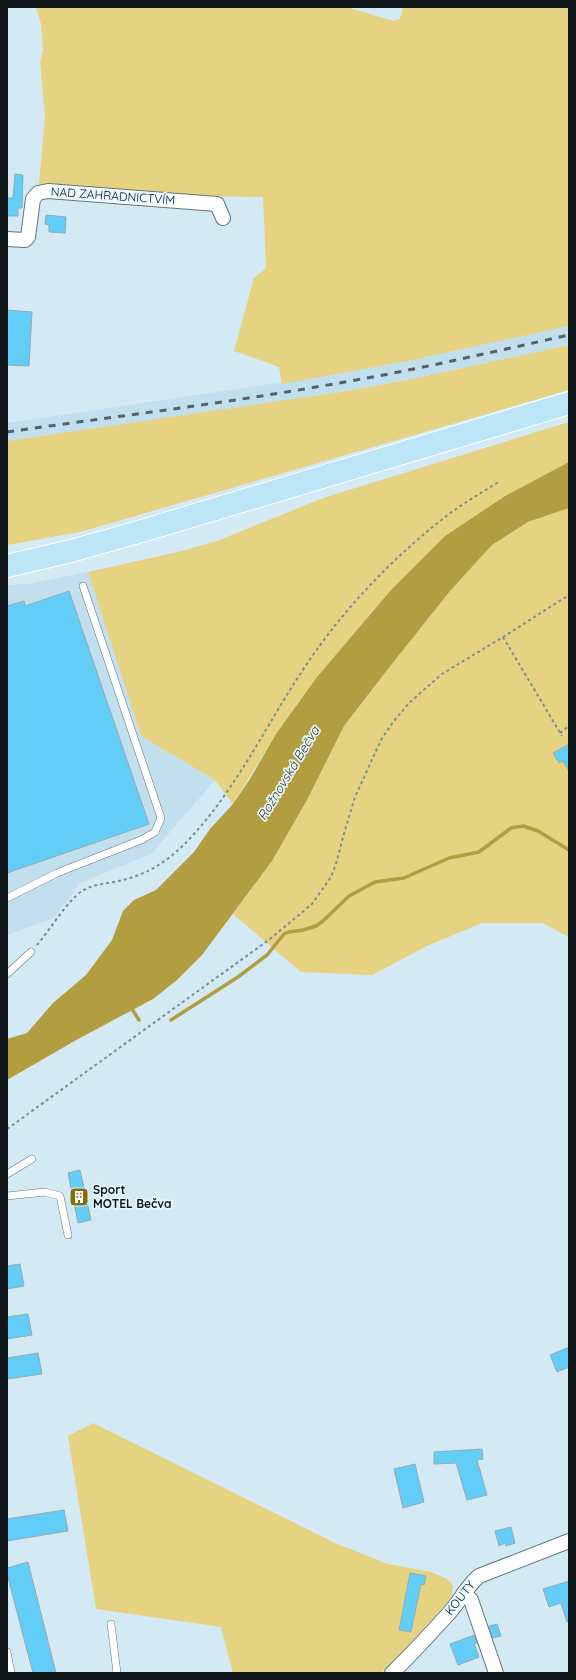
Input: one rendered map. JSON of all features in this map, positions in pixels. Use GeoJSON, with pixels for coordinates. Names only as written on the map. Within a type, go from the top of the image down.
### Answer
{"type":"FeatureCollection","features":[{"type":"Feature","properties":{"kind":"main road"},"geometry":{"type":"LineString","coordinates":[[9,566],[71,551],[142,531],[569,403]]}},
{"type":"Feature","properties":{"kind":"street","name":"NAD ZAHRADNICTVÍM"},"geometry":{"type":"LineString","coordinates":[[7,239],[25,240],[28,237],[33,199],[38,193],[48,191],[217,204],[222,218]]}},
{"type":"Feature","properties":{"kind":"street","name":"KOUTY"},"geometry":{"type":"LineString","coordinates":[[392,1673],[409,1657],[451,1611],[472,1582],[484,1573],[569,1541]]}},
{"type":"Feature","properties":{"kind":"street"},"geometry":{"type":"LineString","coordinates":[[464,1594],[472,1603],[496,1673]]}},
{"type":"Feature","properties":{"kind":"lane"},"geometry":{"type":"LineString","coordinates":[[7,898],[57,874],[141,840],[155,832],[161,818],[83,586]]}},
{"type":"Feature","properties":{"kind":"lane"},"geometry":{"type":"LineString","coordinates":[[7,974],[31,952]]}},
{"type":"Feature","properties":{"kind":"lane"},"geometry":{"type":"LineString","coordinates":[[7,1174],[32,1159]]}},
{"type":"Feature","properties":{"kind":"lane"},"geometry":{"type":"LineString","coordinates":[[7,1196],[45,1192],[60,1196],[68,1236]]}},
{"type":"Feature","properties":{"kind":"lane"},"geometry":{"type":"LineString","coordinates":[[112,1624],[117,1673]]}},
{"type":"Feature","properties":{"kind":"lane"},"geometry":{"type":"LineString","coordinates":[[7,1652],[11,1673]]}},
{"type":"Feature","properties":{"kind":"path"},"geometry":{"type":"LineString","coordinates":[[31,952],[82,891],[97,884],[140,876],[159,866],[193,835],[222,799],[313,655],[349,608],[382,572],[414,543],[449,514],[500,481]]}},
{"type":"Feature","properties":{"kind":"path"},"geometry":{"type":"LineString","coordinates":[[7,1129],[263,944],[312,904],[331,877],[355,797],[381,740],[393,722],[410,702],[442,674],[503,638],[569,594]]}},
{"type":"Feature","properties":{"kind":"path"},"geometry":{"type":"LineString","coordinates":[[503,638],[562,736]]}},
{"type":"Feature","properties":{"kind":"path"},"geometry":{"type":"LineString","coordinates":[[560,733],[569,726]]}},
{"type":"Feature","properties":{"kind":"shaded area"},"geometry":{"type":"Polygon","coordinates":[[[36,7],[346,7],[394,21],[400,19],[403,7],[569,7],[569,326],[408,361],[282,384],[279,367],[234,351],[254,278],[266,268],[263,197],[123,193],[39,184],[45,116],[40,62],[43,50],[41,24],[36,7]]]}},
{"type":"Feature","properties":{"kind":"shaded area"},"geometry":{"type":"Polygon","coordinates":[[[569,326],[569,345],[412,379],[281,402],[7,441],[7,423],[338,374],[408,361],[569,326]]]}},
{"type":"Feature","properties":{"kind":"shaded area"},"geometry":{"type":"Polygon","coordinates":[[[569,345],[569,390],[80,532],[7,545],[7,441],[341,392],[412,379],[569,345]]]}},
{"type":"Feature","properties":{"kind":"shaded area"},"geometry":{"type":"Polygon","coordinates":[[[569,422],[569,462],[505,496],[445,536],[391,590],[317,677],[276,734],[233,804],[215,780],[141,736],[88,572],[182,551],[217,541],[323,498],[569,422]]]}},
{"type":"Feature","properties":{"kind":"shaded area"},"geometry":{"type":"Polygon","coordinates":[[[569,508],[569,937],[542,923],[482,923],[427,946],[372,975],[301,972],[233,914],[272,861],[307,800],[344,726],[450,591],[492,545],[528,522],[569,508]]]}},
{"type":"Feature","properties":{"kind":"shaded area"},"geometry":{"type":"Polygon","coordinates":[[[88,572],[141,736],[215,780],[151,854],[80,883],[54,918],[7,935],[7,585],[28,584],[88,572]]]}},
{"type":"Feature","properties":{"kind":"shaded area"},"geometry":{"type":"Polygon","coordinates":[[[93,1423],[335,1543],[388,1564],[431,1572],[443,1577],[450,1581],[453,1586],[449,1601],[394,1661],[381,1673],[233,1673],[221,1627],[96,1609],[68,1436],[93,1423]]]}},
{"type":"Feature","properties":{"kind":"water","name":"Rožnovská Bečva"},"geometry":{"type":"Polygon","coordinates":[[[569,462],[569,508],[528,522],[492,545],[450,591],[344,726],[307,800],[272,861],[202,955],[177,980],[153,999],[78,1039],[7,1080],[7,1039],[27,1033],[53,1003],[86,975],[112,940],[123,911],[134,900],[156,890],[194,852],[210,829],[233,804],[250,779],[276,734],[317,677],[391,590],[445,536],[505,496],[569,462]]]}},
{"type":"Feature","properties":{"kind":"building"},"geometry":{"type":"Polygon","coordinates":[[[15,174],[23,175],[22,208],[18,208],[18,216],[7,216],[7,198],[13,198],[15,174]]]}},
{"type":"Feature","properties":{"kind":"building"},"geometry":{"type":"Polygon","coordinates":[[[46,215],[66,217],[65,233],[49,232],[49,225],[45,224],[46,215]]]}},
{"type":"Feature","properties":{"kind":"building"},"geometry":{"type":"Polygon","coordinates":[[[7,310],[32,312],[29,366],[7,365],[7,310]]]}},
{"type":"Feature","properties":{"kind":"building"},"geometry":{"type":"Polygon","coordinates":[[[69,591],[149,824],[7,873],[7,606],[24,601],[25,606],[69,591]]]}},
{"type":"Feature","properties":{"kind":"building"},"geometry":{"type":"Polygon","coordinates":[[[569,744],[569,771],[563,761],[559,763],[553,753],[569,744]]]}},
{"type":"Feature","properties":{"kind":"building","name":"Sport MOTEL Bečva"},"geometry":{"type":"Polygon","coordinates":[[[80,1170],[91,1220],[78,1223],[68,1173],[80,1170]]]}},
{"type":"Feature","properties":{"kind":"building"},"geometry":{"type":"Polygon","coordinates":[[[20,1264],[24,1286],[7,1289],[7,1266],[20,1264]]]}},
{"type":"Feature","properties":{"kind":"building"},"geometry":{"type":"Polygon","coordinates":[[[28,1314],[32,1335],[7,1339],[7,1317],[28,1314]]]}},
{"type":"Feature","properties":{"kind":"building"},"geometry":{"type":"Polygon","coordinates":[[[569,1347],[569,1367],[557,1372],[550,1355],[569,1347]]]}},
{"type":"Feature","properties":{"kind":"building"},"geometry":{"type":"Polygon","coordinates":[[[38,1353],[42,1374],[7,1379],[7,1358],[38,1353]]]}},
{"type":"Feature","properties":{"kind":"building"},"geometry":{"type":"Polygon","coordinates":[[[482,1449],[483,1459],[477,1460],[487,1495],[467,1500],[456,1463],[434,1464],[434,1452],[482,1449]]]}},
{"type":"Feature","properties":{"kind":"building"},"geometry":{"type":"Polygon","coordinates":[[[415,1464],[424,1502],[403,1508],[394,1469],[415,1464]]]}},
{"type":"Feature","properties":{"kind":"building"},"geometry":{"type":"Polygon","coordinates":[[[64,1510],[68,1531],[7,1541],[7,1519],[64,1510]]]}},
{"type":"Feature","properties":{"kind":"building"},"geometry":{"type":"Polygon","coordinates":[[[511,1527],[515,1543],[506,1546],[505,1543],[499,1546],[495,1531],[511,1527]]]}},
{"type":"Feature","properties":{"kind":"building"},"geometry":{"type":"Polygon","coordinates":[[[28,1562],[56,1673],[33,1673],[7,1574],[7,1568],[28,1562]]]}},
{"type":"Feature","properties":{"kind":"building"},"geometry":{"type":"Polygon","coordinates":[[[410,1573],[426,1576],[424,1585],[421,1584],[411,1632],[399,1630],[410,1573]]]}},
{"type":"Feature","properties":{"kind":"building"},"geometry":{"type":"Polygon","coordinates":[[[569,1581],[569,1621],[567,1622],[561,1603],[549,1607],[543,1589],[569,1581]]]}},
{"type":"Feature","properties":{"kind":"building"},"geometry":{"type":"Polygon","coordinates":[[[497,1624],[501,1636],[493,1638],[489,1626],[497,1624]]]}},
{"type":"Feature","properties":{"kind":"building"},"geometry":{"type":"Polygon","coordinates":[[[474,1635],[477,1643],[474,1644],[479,1657],[458,1665],[450,1644],[474,1635]]]}},
{"type":"Feature","properties":{"kind":"waterway"},"geometry":{"type":"LineString","coordinates":[[171,1020],[238,977],[267,955],[284,934],[316,926],[349,896],[375,882],[404,878],[449,858],[479,852],[511,828],[523,826],[538,831],[569,850]]}},
{"type":"Feature","properties":{"kind":"waterway"},"geometry":{"type":"LineString","coordinates":[[130,1006],[139,1020]]}},
{"type":"Feature","properties":{"kind":"railway"},"geometry":{"type":"LineString","coordinates":[[7,432],[214,403],[368,378],[569,335]]}},
{"type":"Feature","properties":{"kind":"place","name":"Sport MOTEL Bečva"},"geometry":{"type":"Point","coordinates":[79,1197]}}]}
